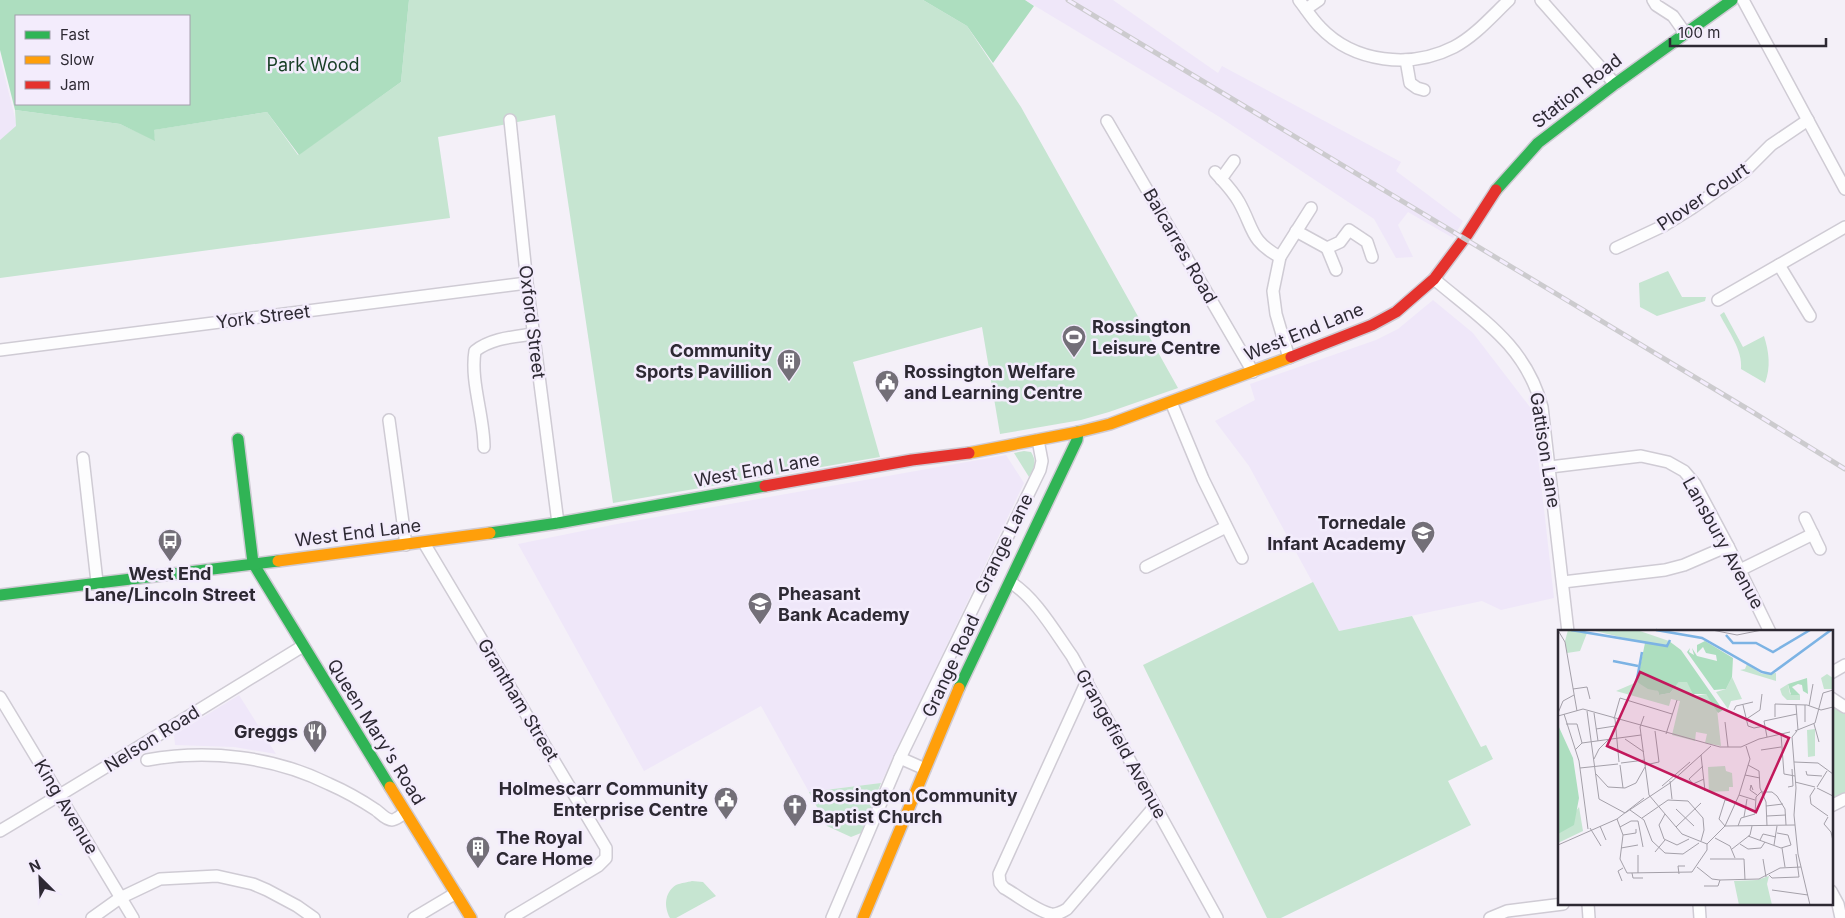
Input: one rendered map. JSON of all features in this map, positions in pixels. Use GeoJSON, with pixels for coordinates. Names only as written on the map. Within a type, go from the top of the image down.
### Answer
{"type":"FeatureCollection","features":[{"type":"Feature","properties":{"kind":"street"},"geometry":{"type":"LineString","coordinates":[[1318,0],[1303,5],[1320,28],[1349,49],[1382,59],[1406,60],[1417,60],[1455,46],[1467,38],[1509,0]]}},
{"type":"Feature","properties":{"kind":"street"},"geometry":{"type":"LineString","coordinates":[[1541,0],[1615,84]]}},
{"type":"Feature","properties":{"kind":"street"},"geometry":{"type":"LineString","coordinates":[[1653,0],[1656,5],[1673,16],[1685,33]]}},
{"type":"Feature","properties":{"kind":"street","name":"Station Road"},"geometry":{"type":"LineString","coordinates":[[1467,235],[1499,185],[1538,143],[1615,84],[1732,0]]}},
{"type":"Feature","properties":{"kind":"street"},"geometry":{"type":"LineString","coordinates":[[1743,0],[1845,189]]}},
{"type":"Feature","properties":{"kind":"street"},"geometry":{"type":"LineString","coordinates":[[1406,60],[1410,83],[1424,90]]}},
{"type":"Feature","properties":{"kind":"street","name":"Oxford Street"},"geometry":{"type":"LineString","coordinates":[[510,120],[527,283],[558,523]]}},
{"type":"Feature","properties":{"kind":"street","name":"Plover Court"},"geometry":{"type":"LineString","coordinates":[[1616,248],[1663,226],[1692,208],[1745,171],[1771,145],[1808,120]]}},
{"type":"Feature","properties":{"kind":"street","name":"Balcarres Road"},"geometry":{"type":"LineString","coordinates":[[1107,121],[1253,372]]}},
{"type":"Feature","properties":{"kind":"street"},"geometry":{"type":"LineString","coordinates":[[1234,161],[1218,176],[1238,200],[1258,242],[1280,257]]}},
{"type":"Feature","properties":{"kind":"street"},"geometry":{"type":"LineString","coordinates":[[1289,358],[1276,314],[1274,291],[1280,257],[1311,208]]}},
{"type":"Feature","properties":{"kind":"street"},"geometry":{"type":"LineString","coordinates":[[1718,300],[1845,227]]}},
{"type":"Feature","properties":{"kind":"street"},"geometry":{"type":"LineString","coordinates":[[1327,248],[1340,242],[1349,230],[1367,242],[1372,257]]}},
{"type":"Feature","properties":{"kind":"street"},"geometry":{"type":"LineString","coordinates":[[1296,231],[1327,248],[1336,270]]}},
{"type":"Feature","properties":{"kind":"street","name":"West End Lane"},"geometry":{"type":"LineString","coordinates":[[0,595],[424,543],[558,523],[1078,432],[1110,424],[1253,372],[1372,324],[1396,312],[1434,279],[1467,235]]}},
{"type":"Feature","properties":{"kind":"street"},"geometry":{"type":"LineString","coordinates":[[1779,264],[1810,316]]}},
{"type":"Feature","properties":{"kind":"street","name":"Gattison Lane"},"geometry":{"type":"LineString","coordinates":[[1434,279],[1508,342],[1528,369],[1537,387],[1542,407],[1550,467],[1568,630]]}},
{"type":"Feature","properties":{"kind":"street","name":"York Street"},"geometry":{"type":"LineString","coordinates":[[0,350],[527,283]]}},
{"type":"Feature","properties":{"kind":"street"},"geometry":{"type":"LineString","coordinates":[[484,447],[484,429],[475,375],[475,351],[499,339],[534,334]]}},
{"type":"Feature","properties":{"kind":"street"},"geometry":{"type":"LineString","coordinates":[[1171,402],[1203,480],[1242,558]]}},
{"type":"Feature","properties":{"kind":"street"},"geometry":{"type":"LineString","coordinates":[[390,420],[406,545]]}},
{"type":"Feature","properties":{"kind":"street","name":"Grange Road"},"geometry":{"type":"LineString","coordinates":[[863,918],[962,680],[1077,440],[1078,432]]}},
{"type":"Feature","properties":{"kind":"street"},"geometry":{"type":"LineString","coordinates":[[238,439],[253,563]]}},
{"type":"Feature","properties":{"kind":"street","name":"Grange Lane"},"geometry":{"type":"LineString","coordinates":[[832,918],[900,758],[1040,470],[1042,461],[1038,440]]}},
{"type":"Feature","properties":{"kind":"street","name":"Lansbury Avenue"},"geometry":{"type":"LineString","coordinates":[[1550,467],[1641,456],[1668,462],[1684,471],[1690,478],[1728,546],[1769,630]]}},
{"type":"Feature","properties":{"kind":"street"},"geometry":{"type":"LineString","coordinates":[[83,458],[97,582]]}},
{"type":"Feature","properties":{"kind":"street"},"geometry":{"type":"LineString","coordinates":[[1805,518],[1820,549]]}},
{"type":"Feature","properties":{"kind":"street"},"geometry":{"type":"LineString","coordinates":[[1146,567],[1226,527]]}},
{"type":"Feature","properties":{"kind":"street"},"geometry":{"type":"LineString","coordinates":[[1740,570],[1813,534]]}},
{"type":"Feature","properties":{"kind":"street","name":"Grantham Street"},"geometry":{"type":"LineString","coordinates":[[424,543],[606,848],[608,859],[511,918]]}},
{"type":"Feature","properties":{"kind":"street"},"geometry":{"type":"LineString","coordinates":[[1563,582],[1684,566],[1728,546]]}},
{"type":"Feature","properties":{"kind":"street","name":"Queen Mary's Road"},"geometry":{"type":"LineString","coordinates":[[253,563],[471,918]]}},
{"type":"Feature","properties":{"kind":"street","name":"Grangefield Avenue"},"geometry":{"type":"LineString","coordinates":[[993,567],[1011,579],[1023,591],[1052,627],[1087,681],[1217,918]]}},
{"type":"Feature","properties":{"kind":"street","name":"Nelson Road"},"geometry":{"type":"LineString","coordinates":[[0,831],[303,646]]}},
{"type":"Feature","properties":{"kind":"street"},"geometry":{"type":"LineString","coordinates":[[1832,672],[1845,666]]}},
{"type":"Feature","properties":{"kind":"street"},"geometry":{"type":"LineString","coordinates":[[1087,681],[999,874],[1000,883],[1004,888],[1044,911],[1052,914],[1060,913],[1066,909],[1155,806]]}},
{"type":"Feature","properties":{"kind":"street","name":"King Avenue"},"geometry":{"type":"LineString","coordinates":[[0,697],[133,918]]}},
{"type":"Feature","properties":{"kind":"street"},"geometry":{"type":"LineString","coordinates":[[1832,699],[1845,708]]}},
{"type":"Feature","properties":{"kind":"street"},"geometry":{"type":"LineString","coordinates":[[147,760],[180,755],[205,754],[266,762],[325,781],[371,807],[389,820],[394,820],[405,813]]}},
{"type":"Feature","properties":{"kind":"street"},"geometry":{"type":"LineString","coordinates":[[900,758],[925,769]]}},
{"type":"Feature","properties":{"kind":"street"},"geometry":{"type":"LineString","coordinates":[[1832,806],[1845,799]]}},
{"type":"Feature","properties":{"kind":"street"},"geometry":{"type":"LineString","coordinates":[[92,918],[120,898],[160,879],[217,876],[253,884],[267,890],[297,906],[314,918]]}},
{"type":"Feature","properties":{"kind":"street"},"geometry":{"type":"LineString","coordinates":[[414,918],[456,892]]}},
{"type":"Feature","properties":{"kind":"street"},"geometry":{"type":"LineString","coordinates":[[1832,893],[1838,904],[1840,918]]}},
{"type":"Feature","properties":{"kind":"street"},"geometry":{"type":"LineString","coordinates":[[1490,918],[1507,910],[1558,905]]}},
{"type":"Feature","properties":{"kind":"shaded area"},"geometry":{"type":"Polygon","coordinates":[[[1025,0],[1113,0],[1218,73],[1222,66],[1401,162],[1396,171],[1463,221],[1453,238],[1408,212],[1398,225],[1413,257],[1396,258],[1374,219],[1218,116],[1025,0]]]}},
{"type":"Feature","properties":{"kind":"shaded area"},"geometry":{"type":"Polygon","coordinates":[[[0,57],[17,126],[0,140],[0,57]]]}},
{"type":"Feature","properties":{"kind":"shaded area"},"geometry":{"type":"Polygon","coordinates":[[[1433,300],[1473,333],[1533,411],[1554,598],[1501,610],[1482,601],[1339,631],[1249,466],[1215,421],[1255,400],[1250,384],[1376,340],[1398,329],[1433,300]]]}},
{"type":"Feature","properties":{"kind":"shaded area","name":"Pheasant Bank Academy"},"geometry":{"type":"Polygon","coordinates":[[[1006,455],[1024,483],[881,783],[809,792],[761,706],[644,771],[518,544],[617,524],[1006,455]]]}},
{"type":"Feature","properties":{"kind":"shaded area"},"geometry":{"type":"Polygon","coordinates":[[[239,695],[276,754],[234,747],[175,745],[174,735],[239,695]]]}},
{"type":"Feature","properties":{"kind":"green space","name":"Park Wood"},"geometry":{"type":"Polygon","coordinates":[[[0,0],[409,0],[401,82],[299,155],[267,112],[154,130],[155,141],[120,124],[15,110],[0,50],[0,0]]]}},
{"type":"Feature","properties":{"kind":"green space"},"geometry":{"type":"Polygon","coordinates":[[[409,0],[923,0],[967,26],[1021,107],[1178,388],[1081,420],[1000,434],[982,327],[853,362],[880,457],[613,503],[555,115],[438,137],[450,218],[0,278],[0,140],[16,126],[15,110],[120,124],[155,140],[153,130],[267,112],[298,155],[401,82],[409,0]]]}},
{"type":"Feature","properties":{"kind":"green space"},"geometry":{"type":"Polygon","coordinates":[[[923,0],[1025,0],[1034,6],[993,63],[967,26],[923,0]]]}},
{"type":"Feature","properties":{"kind":"green space"},"geometry":{"type":"Polygon","coordinates":[[[1668,271],[1682,297],[1706,297],[1705,301],[1657,316],[1640,307],[1639,283],[1668,271]]]}},
{"type":"Feature","properties":{"kind":"green space"},"geometry":{"type":"Polygon","coordinates":[[[1724,312],[1743,347],[1764,336],[1769,360],[1765,383],[1741,369],[1740,355],[1720,315],[1724,312]]]}},
{"type":"Feature","properties":{"kind":"green space"},"geometry":{"type":"Polygon","coordinates":[[[1031,452],[1035,462],[1029,477],[1014,453],[1031,452]]]}},
{"type":"Feature","properties":{"kind":"green space"},"geometry":{"type":"Polygon","coordinates":[[[1313,582],[1339,631],[1412,616],[1481,747],[1486,745],[1493,759],[1448,781],[1471,825],[1281,918],[1267,918],[1143,665],[1313,582]]]}},
{"type":"Feature","properties":{"kind":"green space"},"geometry":{"type":"Polygon","coordinates":[[[1832,706],[1845,714],[1845,793],[1832,800],[1832,706]]]}},
{"type":"Feature","properties":{"kind":"green space"},"geometry":{"type":"Polygon","coordinates":[[[881,783],[861,833],[851,837],[827,826],[809,792],[881,783]]]}},
{"type":"Feature","properties":{"kind":"green space"},"geometry":{"type":"Polygon","coordinates":[[[692,881],[703,882],[716,896],[676,918],[670,918],[666,905],[669,892],[676,885],[692,881]]]}},
{"type":"Feature","properties":{"kind":"railway"},"geometry":{"type":"LineString","coordinates":[[1068,0],[1845,469]]}},
{"type":"Feature","properties":{"kind":"traffic: fast"},"geometry":{"type":"LineString","coordinates":[[1496,190],[1538,143],[1615,84],[1732,0]]}},
{"type":"Feature","properties":{"kind":"traffic: fast"},"geometry":{"type":"LineString","coordinates":[[959,688],[1077,440],[1078,432]]}},
{"type":"Feature","properties":{"kind":"traffic: fast"},"geometry":{"type":"LineString","coordinates":[[238,439],[253,563],[390,787]]}},
{"type":"Feature","properties":{"kind":"traffic: fast"},"geometry":{"type":"LineString","coordinates":[[490,533],[558,523],[765,486]]}},
{"type":"Feature","properties":{"kind":"traffic: fast"},"geometry":{"type":"LineString","coordinates":[[0,595],[278,561]]}},
{"type":"Feature","properties":{"kind":"traffic: slow"},"geometry":{"type":"LineString","coordinates":[[969,453],[1110,424],[1291,357]]}},
{"type":"Feature","properties":{"kind":"traffic: slow"},"geometry":{"type":"LineString","coordinates":[[278,561],[490,533]]}},
{"type":"Feature","properties":{"kind":"traffic: slow"},"geometry":{"type":"LineString","coordinates":[[863,918],[959,688]]}},
{"type":"Feature","properties":{"kind":"traffic: slow"},"geometry":{"type":"LineString","coordinates":[[390,787],[471,918]]}},
{"type":"Feature","properties":{"kind":"traffic: jam"},"geometry":{"type":"LineString","coordinates":[[1291,357],[1372,325],[1396,312],[1434,279],[1467,235],[1496,190]]}},
{"type":"Feature","properties":{"kind":"traffic: jam"},"geometry":{"type":"LineString","coordinates":[[765,486],[912,460],[969,453]]}},
{"type":"Feature","properties":{"kind":"place","name":"Rossington Leisure Centre"},"geometry":{"type":"Point","coordinates":[1074,358]}},
{"type":"Feature","properties":{"kind":"place","name":"Community Sports Pavillion"},"geometry":{"type":"Point","coordinates":[789,382]}},
{"type":"Feature","properties":{"kind":"place","name":"Rossington Welfare and Learning Centre"},"geometry":{"type":"Point","coordinates":[887,403]}},
{"type":"Feature","properties":{"kind":"place","name":"Tornedale Infant Academy"},"geometry":{"type":"Point","coordinates":[1423,554]}},
{"type":"Feature","properties":{"kind":"place","name":"West End Lane/Lincoln Street"},"geometry":{"type":"Point","coordinates":[170,562]}},
{"type":"Feature","properties":{"kind":"place","name":"Pheasant Bank Academy"},"geometry":{"type":"Point","coordinates":[760,625]}},
{"type":"Feature","properties":{"kind":"place","name":"Greggs"},"geometry":{"type":"Point","coordinates":[315,753]}},
{"type":"Feature","properties":{"kind":"place","name":"Holmescarr Community Enterprise Centre"},"geometry":{"type":"Point","coordinates":[726,820]}},
{"type":"Feature","properties":{"kind":"place","name":"Rossington Community Baptist Church"},"geometry":{"type":"Point","coordinates":[795,827]}},
{"type":"Feature","properties":{"kind":"place","name":"The Royal Care Home"},"geometry":{"type":"Point","coordinates":[478,869]}}]}
